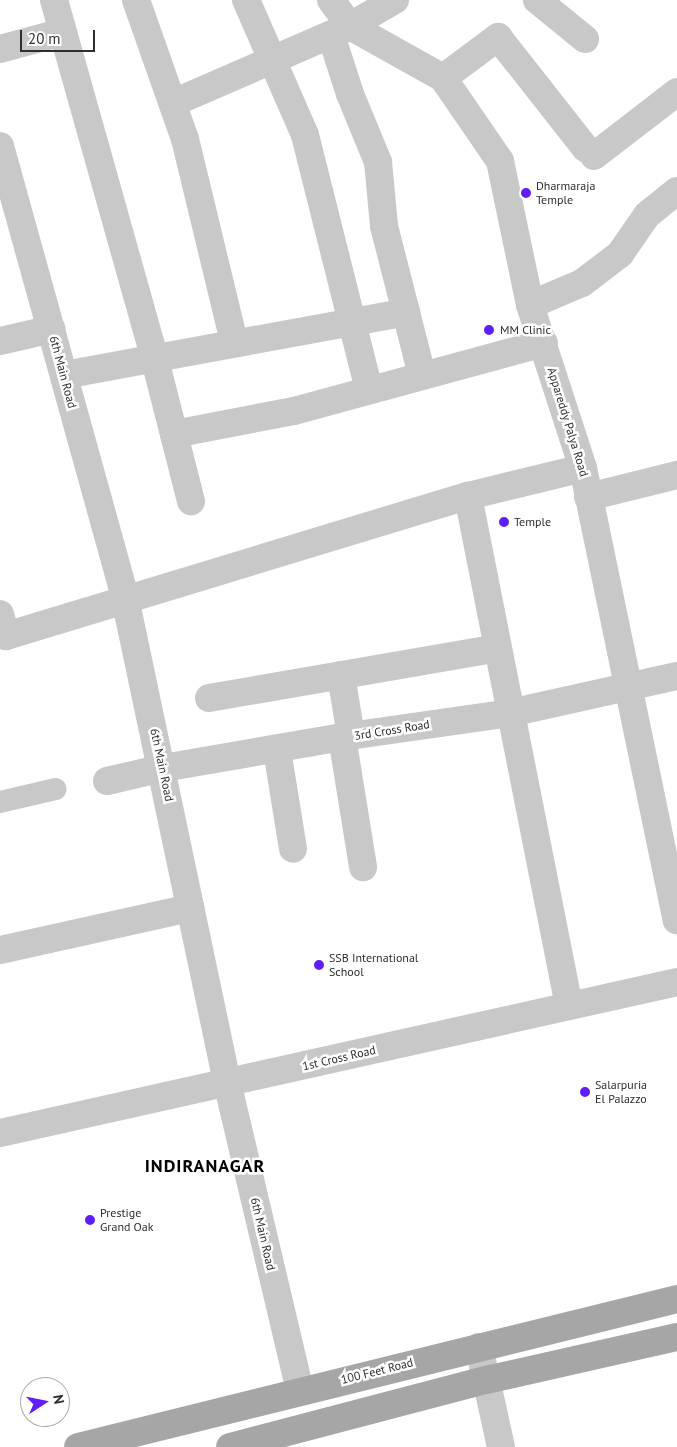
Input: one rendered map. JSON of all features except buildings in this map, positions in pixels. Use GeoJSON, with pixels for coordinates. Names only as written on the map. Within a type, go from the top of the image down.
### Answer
{"type":"FeatureCollection","features":[{"type":"Feature","properties":{"kind":"main road","name":"100 Feet Road"},"geometry":{"type":"LineString","coordinates":[[78,1447],[479,1346],[677,1300]]}},
{"type":"Feature","properties":{"kind":"main road"},"geometry":{"type":"LineString","coordinates":[[230,1447],[486,1380],[677,1336]]}},
{"type":"Feature","properties":{"kind":"street"},"geometry":{"type":"LineString","coordinates":[[54,0],[154,356],[191,501]]}},
{"type":"Feature","properties":{"kind":"street"},"geometry":{"type":"LineString","coordinates":[[136,0],[185,139],[234,342]]}},
{"type":"Feature","properties":{"kind":"street"},"geometry":{"type":"LineString","coordinates":[[246,0],[274,60],[305,135],[369,389]]}},
{"type":"Feature","properties":{"kind":"street","name":"Appareddy Palya Road"},"geometry":{"type":"LineString","coordinates":[[331,0],[341,30],[443,78],[500,161],[530,305],[584,468],[588,497],[628,688],[671,859],[677,920]]}},
{"type":"Feature","properties":{"kind":"street"},"geometry":{"type":"LineString","coordinates":[[173,103],[341,30],[395,0]]}},
{"type":"Feature","properties":{"kind":"street"},"geometry":{"type":"LineString","coordinates":[[537,0],[585,39]]}},
{"type":"Feature","properties":{"kind":"street"},"geometry":{"type":"LineString","coordinates":[[341,30],[350,94],[378,162],[384,226],[422,375]]}},
{"type":"Feature","properties":{"kind":"street"},"geometry":{"type":"LineString","coordinates":[[0,49],[63,32]]}},
{"type":"Feature","properties":{"kind":"street"},"geometry":{"type":"LineString","coordinates":[[443,78],[498,37],[590,153],[677,92]]}},
{"type":"Feature","properties":{"kind":"street","name":"6th Main Road"},"geometry":{"type":"LineString","coordinates":[[0,146],[9,205],[52,329],[125,598],[163,768],[190,908],[227,1082],[300,1390]]}},
{"type":"Feature","properties":{"kind":"street"},"geometry":{"type":"LineString","coordinates":[[530,305],[582,283],[620,254],[646,215],[677,191]]}},
{"type":"Feature","properties":{"kind":"street"},"geometry":{"type":"LineString","coordinates":[[64,375],[154,356],[406,312]]}},
{"type":"Feature","properties":{"kind":"street"},"geometry":{"type":"LineString","coordinates":[[0,341],[52,329]]}},
{"type":"Feature","properties":{"kind":"street"},"geometry":{"type":"LineString","coordinates":[[174,434],[294,411],[369,389],[544,344]]}},
{"type":"Feature","properties":{"kind":"street"},"geometry":{"type":"LineString","coordinates":[[2,629],[125,598],[468,496],[584,468]]}},
{"type":"Feature","properties":{"kind":"street"},"geometry":{"type":"LineString","coordinates":[[588,497],[677,475]]}},
{"type":"Feature","properties":{"kind":"street"},"geometry":{"type":"LineString","coordinates":[[468,496],[570,1006]]}},
{"type":"Feature","properties":{"kind":"street"},"geometry":{"type":"LineString","coordinates":[[209,698],[498,648]]}},
{"type":"Feature","properties":{"kind":"street"},"geometry":{"type":"LineString","coordinates":[[341,675],[363,867]]}},
{"type":"Feature","properties":{"kind":"street","name":"3rd Cross Road"},"geometry":{"type":"LineString","coordinates":[[107,781],[163,768],[347,737],[510,713],[677,676]]}},
{"type":"Feature","properties":{"kind":"street"},"geometry":{"type":"LineString","coordinates":[[278,750],[293,849]]}},
{"type":"Feature","properties":{"kind":"street"},"geometry":{"type":"LineString","coordinates":[[0,802],[56,789]]}},
{"type":"Feature","properties":{"kind":"street"},"geometry":{"type":"LineString","coordinates":[[0,950],[190,908]]}},
{"type":"Feature","properties":{"kind":"street","name":"1st Cross Road"},"geometry":{"type":"LineString","coordinates":[[0,1133],[677,982]]}},
{"type":"Feature","properties":{"kind":"street"},"geometry":{"type":"LineString","coordinates":[[479,1346],[501,1447]]}},
{"type":"Feature","properties":{"kind":"place","name":"Dharmaraja Temple"},"geometry":{"type":"Point","coordinates":[526,193]}},
{"type":"Feature","properties":{"kind":"place","name":"MM Clinic"},"geometry":{"type":"Point","coordinates":[489,330]}},
{"type":"Feature","properties":{"kind":"place","name":"Temple"},"geometry":{"type":"Point","coordinates":[504,522]}},
{"type":"Feature","properties":{"kind":"place","name":"SSB International School"},"geometry":{"type":"Point","coordinates":[319,965]}},
{"type":"Feature","properties":{"kind":"place","name":"Salarpuria El Palazzo"},"geometry":{"type":"Point","coordinates":[585,1092]}},
{"type":"Feature","properties":{"kind":"place","name":"Prestige Grand Oak"},"geometry":{"type":"Point","coordinates":[90,1220]}},
{"type":"Feature","properties":{"kind":"district","name":"INDIRANAGAR"},"geometry":{"type":"Point","coordinates":[205,1166]}}]}
